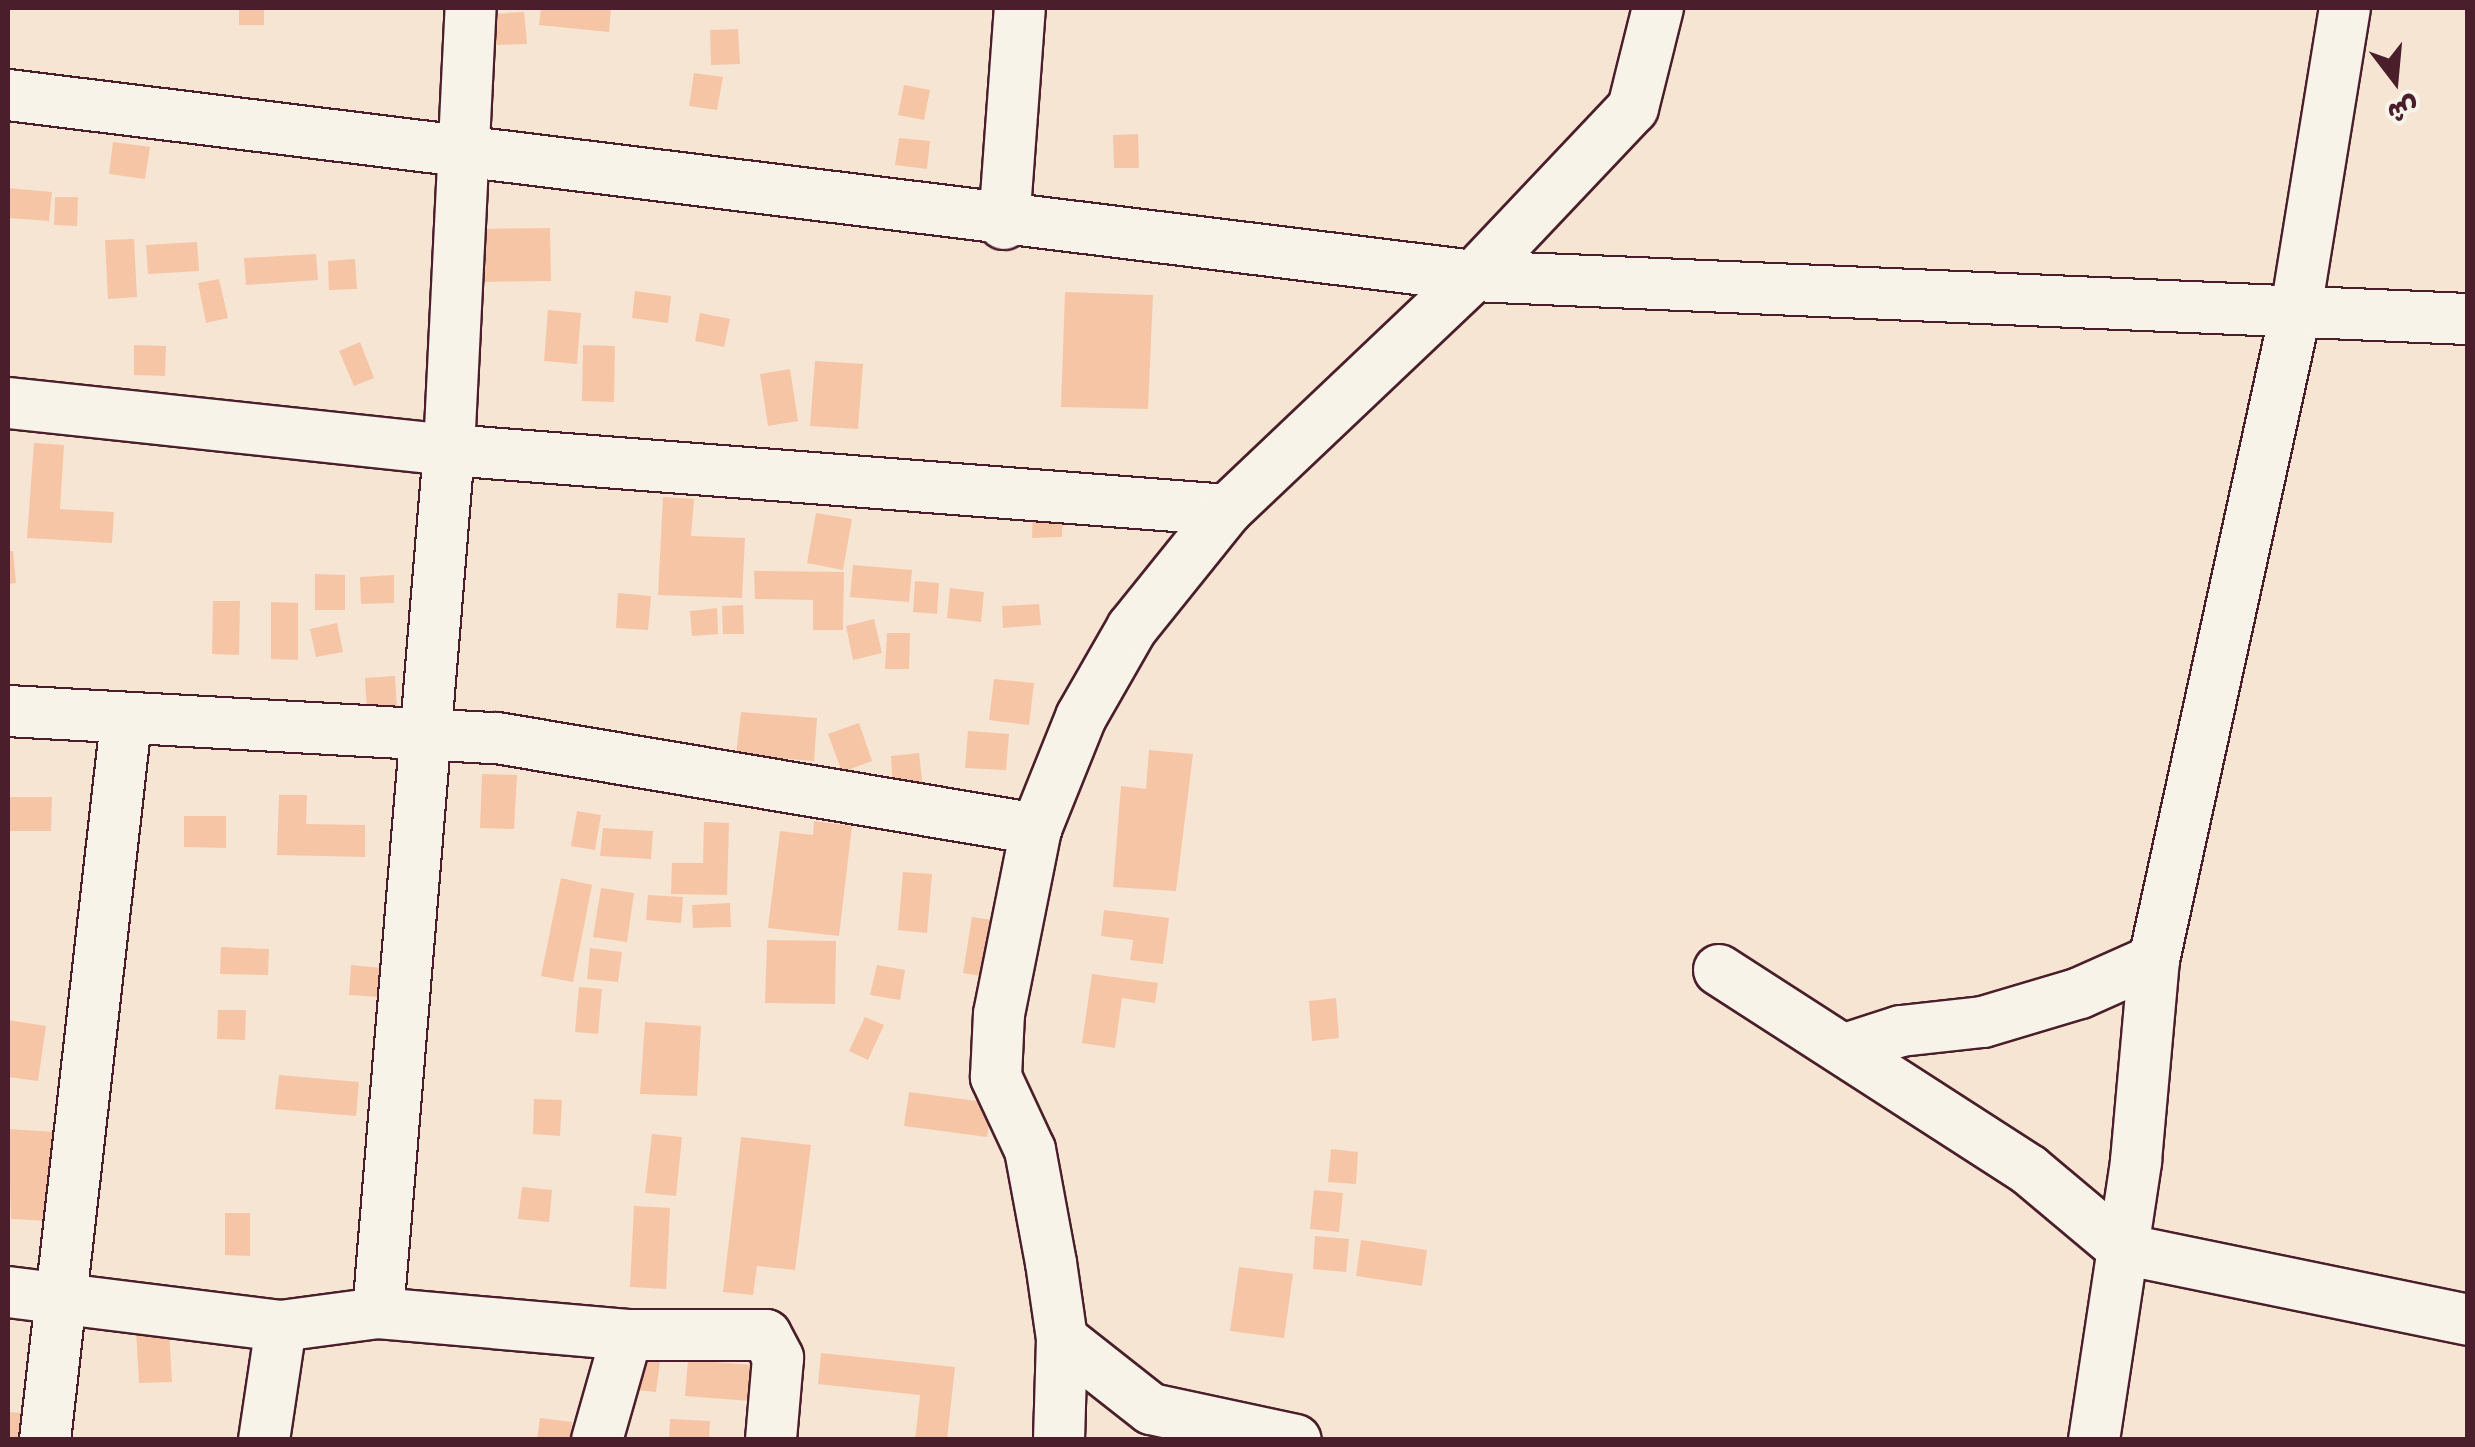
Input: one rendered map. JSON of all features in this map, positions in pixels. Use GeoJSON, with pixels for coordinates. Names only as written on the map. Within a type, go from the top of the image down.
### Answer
{"type":"FeatureCollection","features":[{"type":"Feature","properties":{"kind":"street"},"geometry":{"type":"LineString","coordinates":[[378,1313],[449,450],[458,150],[471,8]]}},
{"type":"Feature","properties":{"kind":"street"},"geometry":{"type":"LineString","coordinates":[[1004,224],[1020,8]]}},
{"type":"Feature","properties":{"kind":"street"},"geometry":{"type":"LineString","coordinates":[[1059,1440],[1062,1338],[1030,1150],[996,1076],[999,1014],[1036,829],[1081,717],[1132,628],[1227,510],[1474,276],[1633,108],[1658,8]]}},
{"type":"Feature","properties":{"kind":"street"},"geometry":{"type":"LineString","coordinates":[[2094,1440],[2123,1248],[2154,960],[2296,310],[2345,8]]}},
{"type":"Feature","properties":{"kind":"street"},"geometry":{"type":"LineString","coordinates":[[8,94],[1004,224],[1249,245],[1474,276],[2468,319]]}},
{"type":"Feature","properties":{"kind":"street"},"geometry":{"type":"LineString","coordinates":[[8,403],[449,450],[1227,510]]}},
{"type":"Feature","properties":{"kind":"street"},"geometry":{"type":"LineString","coordinates":[[8,711],[126,722],[428,732],[1036,829]]}},
{"type":"Feature","properties":{"kind":"street"},"geometry":{"type":"LineString","coordinates":[[46,1440],[126,722]]}},
{"type":"Feature","properties":{"kind":"street"},"geometry":{"type":"LineString","coordinates":[[1848,1048],[1901,1031],[1983,1022],[2080,993],[2154,960]]}},
{"type":"Feature","properties":{"kind":"street"},"geometry":{"type":"LineString","coordinates":[[1719,970],[1848,1048],[2029,1170],[2123,1248],[2468,1320]]}},
{"type":"Feature","properties":{"kind":"street"},"geometry":{"type":"LineString","coordinates":[[8,1292],[282,1326],[378,1313],[627,1335],[766,1335],[778,1358],[771,1440]]}},
{"type":"Feature","properties":{"kind":"street"},"geometry":{"type":"LineString","coordinates":[[264,1440],[282,1326]]}},
{"type":"Feature","properties":{"kind":"street"},"geometry":{"type":"LineString","coordinates":[[597,1440],[627,1335]]}},
{"type":"Feature","properties":{"kind":"street"},"geometry":{"type":"LineString","coordinates":[[1062,1338],[1151,1410],[1296,1440]]}},
{"type":"Feature","properties":{"kind":"building"},"geometry":{"type":"Polygon","coordinates":[[[239,8],[264,8],[264,25],[239,25],[239,8]]]}},
{"type":"Feature","properties":{"kind":"building"},"geometry":{"type":"Polygon","coordinates":[[[541,8],[611,8],[609,32],[539,25],[541,8]]]}},
{"type":"Feature","properties":{"kind":"building"},"geometry":{"type":"Polygon","coordinates":[[[524,12],[527,44],[494,45],[492,14],[524,12]]]}},
{"type":"Feature","properties":{"kind":"building"},"geometry":{"type":"Polygon","coordinates":[[[738,29],[740,64],[711,65],[710,30],[738,29]]]}},
{"type":"Feature","properties":{"kind":"building"},"geometry":{"type":"Polygon","coordinates":[[[694,73],[723,77],[717,110],[689,106],[694,73]]]}},
{"type":"Feature","properties":{"kind":"building"},"geometry":{"type":"Polygon","coordinates":[[[904,85],[930,90],[924,120],[898,115],[904,85]]]}},
{"type":"Feature","properties":{"kind":"building"},"geometry":{"type":"Polygon","coordinates":[[[1138,134],[1139,168],[1114,168],[1113,135],[1138,134]]]}},
{"type":"Feature","properties":{"kind":"building"},"geometry":{"type":"Polygon","coordinates":[[[899,138],[930,141],[927,169],[895,165],[899,138]]]}},
{"type":"Feature","properties":{"kind":"building"},"geometry":{"type":"Polygon","coordinates":[[[113,142],[150,147],[145,179],[109,174],[113,142]]]}},
{"type":"Feature","properties":{"kind":"building"},"geometry":{"type":"Polygon","coordinates":[[[8,188],[52,192],[49,221],[8,218],[8,188]]]}},
{"type":"Feature","properties":{"kind":"building"},"geometry":{"type":"Polygon","coordinates":[[[55,197],[78,197],[77,226],[54,225],[55,197]]]}},
{"type":"Feature","properties":{"kind":"building"},"geometry":{"type":"Polygon","coordinates":[[[550,228],[551,281],[479,282],[478,229],[550,228]]]}},
{"type":"Feature","properties":{"kind":"building"},"geometry":{"type":"Polygon","coordinates":[[[134,239],[137,297],[108,299],[105,240],[134,239]]]}},
{"type":"Feature","properties":{"kind":"building"},"geometry":{"type":"Polygon","coordinates":[[[197,242],[199,271],[148,274],[146,245],[197,242]]]}},
{"type":"Feature","properties":{"kind":"building"},"geometry":{"type":"Polygon","coordinates":[[[316,254],[318,280],[246,285],[244,258],[316,254]]]}},
{"type":"Feature","properties":{"kind":"building"},"geometry":{"type":"Polygon","coordinates":[[[355,259],[357,289],[329,290],[328,261],[355,259]]]}},
{"type":"Feature","properties":{"kind":"building"},"geometry":{"type":"Polygon","coordinates":[[[219,279],[228,318],[206,323],[198,283],[219,279]]]}},
{"type":"Feature","properties":{"kind":"building"},"geometry":{"type":"Polygon","coordinates":[[[635,291],[671,296],[668,323],[632,318],[635,291]]]}},
{"type":"Feature","properties":{"kind":"building"},"geometry":{"type":"Polygon","coordinates":[[[1065,292],[1153,295],[1148,409],[1061,407],[1065,292]]]}},
{"type":"Feature","properties":{"kind":"building"},"geometry":{"type":"Polygon","coordinates":[[[548,310],[581,313],[577,364],[544,361],[548,310]]]}},
{"type":"Feature","properties":{"kind":"building"},"geometry":{"type":"Polygon","coordinates":[[[700,313],[730,319],[724,347],[695,341],[700,313]]]}},
{"type":"Feature","properties":{"kind":"building"},"geometry":{"type":"Polygon","coordinates":[[[360,342],[374,378],[354,386],[339,351],[360,342]]]}},
{"type":"Feature","properties":{"kind":"building"},"geometry":{"type":"Polygon","coordinates":[[[134,345],[166,346],[165,376],[134,375],[134,345]]]}},
{"type":"Feature","properties":{"kind":"building"},"geometry":{"type":"Polygon","coordinates":[[[583,345],[615,346],[614,402],[582,401],[583,345]]]}},
{"type":"Feature","properties":{"kind":"building"},"geometry":{"type":"Polygon","coordinates":[[[815,361],[863,364],[858,429],[810,426],[815,361]]]}},
{"type":"Feature","properties":{"kind":"building"},"geometry":{"type":"Polygon","coordinates":[[[790,369],[798,421],[768,426],[760,374],[790,369]]]}},
{"type":"Feature","properties":{"kind":"building"},"geometry":{"type":"Polygon","coordinates":[[[34,443],[64,445],[60,509],[114,512],[112,543],[27,538],[34,443]]]}},
{"type":"Feature","properties":{"kind":"building"},"geometry":{"type":"Polygon","coordinates":[[[663,497],[694,499],[691,536],[745,538],[742,598],[658,595],[663,497]]]}},
{"type":"Feature","properties":{"kind":"building"},"geometry":{"type":"Polygon","coordinates":[[[1033,508],[1063,508],[1062,537],[1032,538],[1033,508]]]}},
{"type":"Feature","properties":{"kind":"building"},"geometry":{"type":"Polygon","coordinates":[[[816,513],[852,519],[843,570],[807,563],[816,513]]]}},
{"type":"Feature","properties":{"kind":"building"},"geometry":{"type":"Polygon","coordinates":[[[8,551],[13,551],[16,583],[8,584],[8,551]]]}},
{"type":"Feature","properties":{"kind":"building"},"geometry":{"type":"Polygon","coordinates":[[[853,565],[912,570],[909,602],[850,597],[853,565]]]}},
{"type":"Feature","properties":{"kind":"building"},"geometry":{"type":"Polygon","coordinates":[[[754,571],[844,572],[843,630],[813,630],[813,600],[755,599],[754,571]]]}},
{"type":"Feature","properties":{"kind":"building"},"geometry":{"type":"Polygon","coordinates":[[[315,574],[345,575],[345,610],[315,610],[315,574]]]}},
{"type":"Feature","properties":{"kind":"building"},"geometry":{"type":"Polygon","coordinates":[[[394,575],[394,603],[361,604],[360,577],[394,575]]]}},
{"type":"Feature","properties":{"kind":"building"},"geometry":{"type":"Polygon","coordinates":[[[915,581],[939,583],[937,614],[913,612],[915,581]]]}},
{"type":"Feature","properties":{"kind":"building"},"geometry":{"type":"Polygon","coordinates":[[[950,588],[984,592],[981,622],[947,618],[950,588]]]}},
{"type":"Feature","properties":{"kind":"building"},"geometry":{"type":"Polygon","coordinates":[[[618,593],[651,596],[648,630],[616,628],[618,593]]]}},
{"type":"Feature","properties":{"kind":"building"},"geometry":{"type":"Polygon","coordinates":[[[213,601],[240,601],[239,655],[212,654],[213,601]]]}},
{"type":"Feature","properties":{"kind":"building"},"geometry":{"type":"Polygon","coordinates":[[[271,602],[298,603],[298,660],[271,659],[271,602]]]}},
{"type":"Feature","properties":{"kind":"building"},"geometry":{"type":"Polygon","coordinates":[[[1039,604],[1041,625],[1003,628],[1002,606],[1039,604]]]}},
{"type":"Feature","properties":{"kind":"building"},"geometry":{"type":"Polygon","coordinates":[[[743,605],[744,634],[723,634],[722,606],[743,605]]]}},
{"type":"Feature","properties":{"kind":"building"},"geometry":{"type":"Polygon","coordinates":[[[717,608],[718,634],[692,636],[690,611],[717,608]]]}},
{"type":"Feature","properties":{"kind":"building"},"geometry":{"type":"Polygon","coordinates":[[[874,619],[882,653],[853,660],[846,626],[874,619]]]}},
{"type":"Feature","properties":{"kind":"building"},"geometry":{"type":"Polygon","coordinates":[[[337,623],[343,652],[316,657],[310,629],[337,623]]]}},
{"type":"Feature","properties":{"kind":"building"},"geometry":{"type":"Polygon","coordinates":[[[887,633],[910,633],[909,669],[885,669],[887,633]]]}},
{"type":"Feature","properties":{"kind":"building"},"geometry":{"type":"Polygon","coordinates":[[[395,676],[397,710],[367,712],[365,678],[395,676]]]}},
{"type":"Feature","properties":{"kind":"building"},"geometry":{"type":"Polygon","coordinates":[[[994,679],[1034,683],[1029,725],[989,720],[994,679]]]}},
{"type":"Feature","properties":{"kind":"building"},"geometry":{"type":"Polygon","coordinates":[[[741,712],[817,718],[814,761],[736,755],[741,712]]]}},
{"type":"Feature","properties":{"kind":"building"},"geometry":{"type":"Polygon","coordinates":[[[859,723],[872,761],[842,772],[828,734],[859,723]]]}},
{"type":"Feature","properties":{"kind":"building"},"geometry":{"type":"Polygon","coordinates":[[[968,731],[1009,734],[1006,770],[965,768],[968,731]]]}},
{"type":"Feature","properties":{"kind":"building"},"geometry":{"type":"Polygon","coordinates":[[[1149,750],[1193,754],[1176,891],[1113,887],[1121,786],[1146,789],[1149,750]]]}},
{"type":"Feature","properties":{"kind":"building"},"geometry":{"type":"Polygon","coordinates":[[[919,753],[923,789],[893,792],[891,756],[919,753]]]}},
{"type":"Feature","properties":{"kind":"building"},"geometry":{"type":"Polygon","coordinates":[[[482,774],[517,775],[514,829],[480,828],[482,774]]]}},
{"type":"Feature","properties":{"kind":"building"},"geometry":{"type":"Polygon","coordinates":[[[279,795],[307,795],[306,824],[365,825],[365,857],[277,855],[279,795]]]}},
{"type":"Feature","properties":{"kind":"building"},"geometry":{"type":"Polygon","coordinates":[[[8,797],[52,797],[51,831],[8,831],[8,797]]]}},
{"type":"Feature","properties":{"kind":"building"},"geometry":{"type":"Polygon","coordinates":[[[577,811],[601,815],[595,850],[571,846],[577,811]]]}},
{"type":"Feature","properties":{"kind":"building"},"geometry":{"type":"Polygon","coordinates":[[[184,816],[226,816],[226,848],[184,847],[184,816]]]}},
{"type":"Feature","properties":{"kind":"building"},"geometry":{"type":"Polygon","coordinates":[[[814,821],[852,826],[839,936],[768,928],[780,831],[813,835],[814,821]]]}},
{"type":"Feature","properties":{"kind":"building"},"geometry":{"type":"Polygon","coordinates":[[[704,822],[729,823],[727,895],[671,894],[672,863],[703,863],[704,822]]]}},
{"type":"Feature","properties":{"kind":"building"},"geometry":{"type":"Polygon","coordinates":[[[603,828],[653,831],[651,859],[600,856],[603,828]]]}},
{"type":"Feature","properties":{"kind":"building"},"geometry":{"type":"Polygon","coordinates":[[[903,872],[932,874],[927,933],[898,930],[903,872]]]}},
{"type":"Feature","properties":{"kind":"building"},"geometry":{"type":"Polygon","coordinates":[[[561,878],[592,885],[573,982],[541,976],[561,878]]]}},
{"type":"Feature","properties":{"kind":"building"},"geometry":{"type":"Polygon","coordinates":[[[601,888],[634,893],[627,942],[593,937],[601,888]]]}},
{"type":"Feature","properties":{"kind":"building"},"geometry":{"type":"Polygon","coordinates":[[[648,895],[683,897],[681,923],[646,920],[648,895]]]}},
{"type":"Feature","properties":{"kind":"building"},"geometry":{"type":"Polygon","coordinates":[[[730,903],[731,927],[693,928],[692,905],[730,903]]]}},
{"type":"Feature","properties":{"kind":"building"},"geometry":{"type":"Polygon","coordinates":[[[1104,910],[1169,918],[1163,964],[1130,960],[1133,940],[1101,936],[1104,910]]]}},
{"type":"Feature","properties":{"kind":"building"},"geometry":{"type":"Polygon","coordinates":[[[972,917],[1027,925],[1018,982],[963,973],[972,917]]]}},
{"type":"Feature","properties":{"kind":"building"},"geometry":{"type":"Polygon","coordinates":[[[767,940],[836,941],[835,1004],[765,1003],[767,940]]]}},
{"type":"Feature","properties":{"kind":"building"},"geometry":{"type":"Polygon","coordinates":[[[221,947],[269,949],[268,975],[220,974],[221,947]]]}},
{"type":"Feature","properties":{"kind":"building"},"geometry":{"type":"Polygon","coordinates":[[[590,948],[622,952],[618,982],[587,979],[590,948]]]}},
{"type":"Feature","properties":{"kind":"building"},"geometry":{"type":"Polygon","coordinates":[[[351,965],[382,968],[380,997],[349,995],[351,965]]]}},
{"type":"Feature","properties":{"kind":"building"},"geometry":{"type":"Polygon","coordinates":[[[877,965],[905,970],[900,1000],[870,995],[877,965]]]}},
{"type":"Feature","properties":{"kind":"building"},"geometry":{"type":"Polygon","coordinates":[[[1092,974],[1158,983],[1155,1003],[1122,998],[1115,1048],[1082,1043],[1092,974]]]}},
{"type":"Feature","properties":{"kind":"building"},"geometry":{"type":"Polygon","coordinates":[[[579,987],[602,989],[598,1034],[575,1032],[579,987]]]}},
{"type":"Feature","properties":{"kind":"building"},"geometry":{"type":"Polygon","coordinates":[[[1336,998],[1339,1038],[1312,1041],[1309,1001],[1336,998]]]}},
{"type":"Feature","properties":{"kind":"building"},"geometry":{"type":"Polygon","coordinates":[[[218,1010],[246,1010],[245,1040],[217,1039],[218,1010]]]}},
{"type":"Feature","properties":{"kind":"building"},"geometry":{"type":"Polygon","coordinates":[[[865,1017],[884,1025],[868,1060],[849,1051],[865,1017]]]}},
{"type":"Feature","properties":{"kind":"building"},"geometry":{"type":"Polygon","coordinates":[[[8,1020],[46,1026],[38,1081],[8,1077],[8,1020]]]}},
{"type":"Feature","properties":{"kind":"building"},"geometry":{"type":"Polygon","coordinates":[[[645,1022],[701,1026],[697,1096],[640,1094],[645,1022]]]}},
{"type":"Feature","properties":{"kind":"building"},"geometry":{"type":"Polygon","coordinates":[[[279,1075],[359,1082],[356,1116],[275,1109],[279,1075]]]}},
{"type":"Feature","properties":{"kind":"building"},"geometry":{"type":"Polygon","coordinates":[[[909,1092],[992,1103],[987,1137],[904,1126],[909,1092]]]}},
{"type":"Feature","properties":{"kind":"building"},"geometry":{"type":"Polygon","coordinates":[[[534,1099],[562,1100],[560,1136],[533,1134],[534,1099]]]}},
{"type":"Feature","properties":{"kind":"building"},"geometry":{"type":"Polygon","coordinates":[[[8,1129],[55,1132],[49,1221],[11,1219],[8,1129]]]}},
{"type":"Feature","properties":{"kind":"building"},"geometry":{"type":"Polygon","coordinates":[[[652,1134],[682,1137],[676,1196],[645,1193],[652,1134]]]}},
{"type":"Feature","properties":{"kind":"building"},"geometry":{"type":"Polygon","coordinates":[[[741,1137],[811,1145],[795,1270],[757,1266],[753,1295],[723,1292],[741,1137]]]}},
{"type":"Feature","properties":{"kind":"building"},"geometry":{"type":"Polygon","coordinates":[[[1331,1149],[1358,1152],[1356,1184],[1328,1182],[1331,1149]]]}},
{"type":"Feature","properties":{"kind":"building"},"geometry":{"type":"Polygon","coordinates":[[[522,1187],[552,1190],[549,1222],[518,1219],[522,1187]]]}},
{"type":"Feature","properties":{"kind":"building"},"geometry":{"type":"Polygon","coordinates":[[[1314,1190],[1343,1193],[1339,1232],[1310,1229],[1314,1190]]]}},
{"type":"Feature","properties":{"kind":"building"},"geometry":{"type":"Polygon","coordinates":[[[634,1206],[670,1208],[666,1289],[630,1287],[634,1206]]]}},
{"type":"Feature","properties":{"kind":"building"},"geometry":{"type":"Polygon","coordinates":[[[225,1213],[250,1213],[250,1256],[225,1255],[225,1213]]]}},
{"type":"Feature","properties":{"kind":"building"},"geometry":{"type":"Polygon","coordinates":[[[1315,1236],[1349,1239],[1346,1272],[1313,1269],[1315,1236]]]}},
{"type":"Feature","properties":{"kind":"building"},"geometry":{"type":"Polygon","coordinates":[[[1361,1240],[1427,1250],[1422,1286],[1356,1276],[1361,1240]]]}},
{"type":"Feature","properties":{"kind":"building"},"geometry":{"type":"Polygon","coordinates":[[[1239,1267],[1293,1274],[1284,1338],[1230,1331],[1239,1267]]]}},
{"type":"Feature","properties":{"kind":"building"},"geometry":{"type":"Polygon","coordinates":[[[169,1329],[172,1382],[139,1383],[136,1330],[169,1329]]]}},
{"type":"Feature","properties":{"kind":"building"},"geometry":{"type":"Polygon","coordinates":[[[604,1348],[661,1354],[656,1392],[599,1386],[604,1348]]]}},
{"type":"Feature","properties":{"kind":"building"},"geometry":{"type":"Polygon","coordinates":[[[821,1353],[955,1367],[947,1440],[915,1440],[920,1395],[818,1384],[821,1353]]]}},
{"type":"Feature","properties":{"kind":"building"},"geometry":{"type":"Polygon","coordinates":[[[688,1360],[767,1366],[765,1402],[685,1396],[688,1360]]]}},
{"type":"Feature","properties":{"kind":"building"},"geometry":{"type":"Polygon","coordinates":[[[8,1412],[40,1414],[39,1440],[8,1440],[8,1412]]]}},
{"type":"Feature","properties":{"kind":"building"},"geometry":{"type":"Polygon","coordinates":[[[540,1418],[572,1422],[570,1440],[537,1440],[540,1418]]]}},
{"type":"Feature","properties":{"kind":"building"},"geometry":{"type":"Polygon","coordinates":[[[670,1419],[710,1421],[709,1440],[669,1440],[670,1419]]]}}]}
